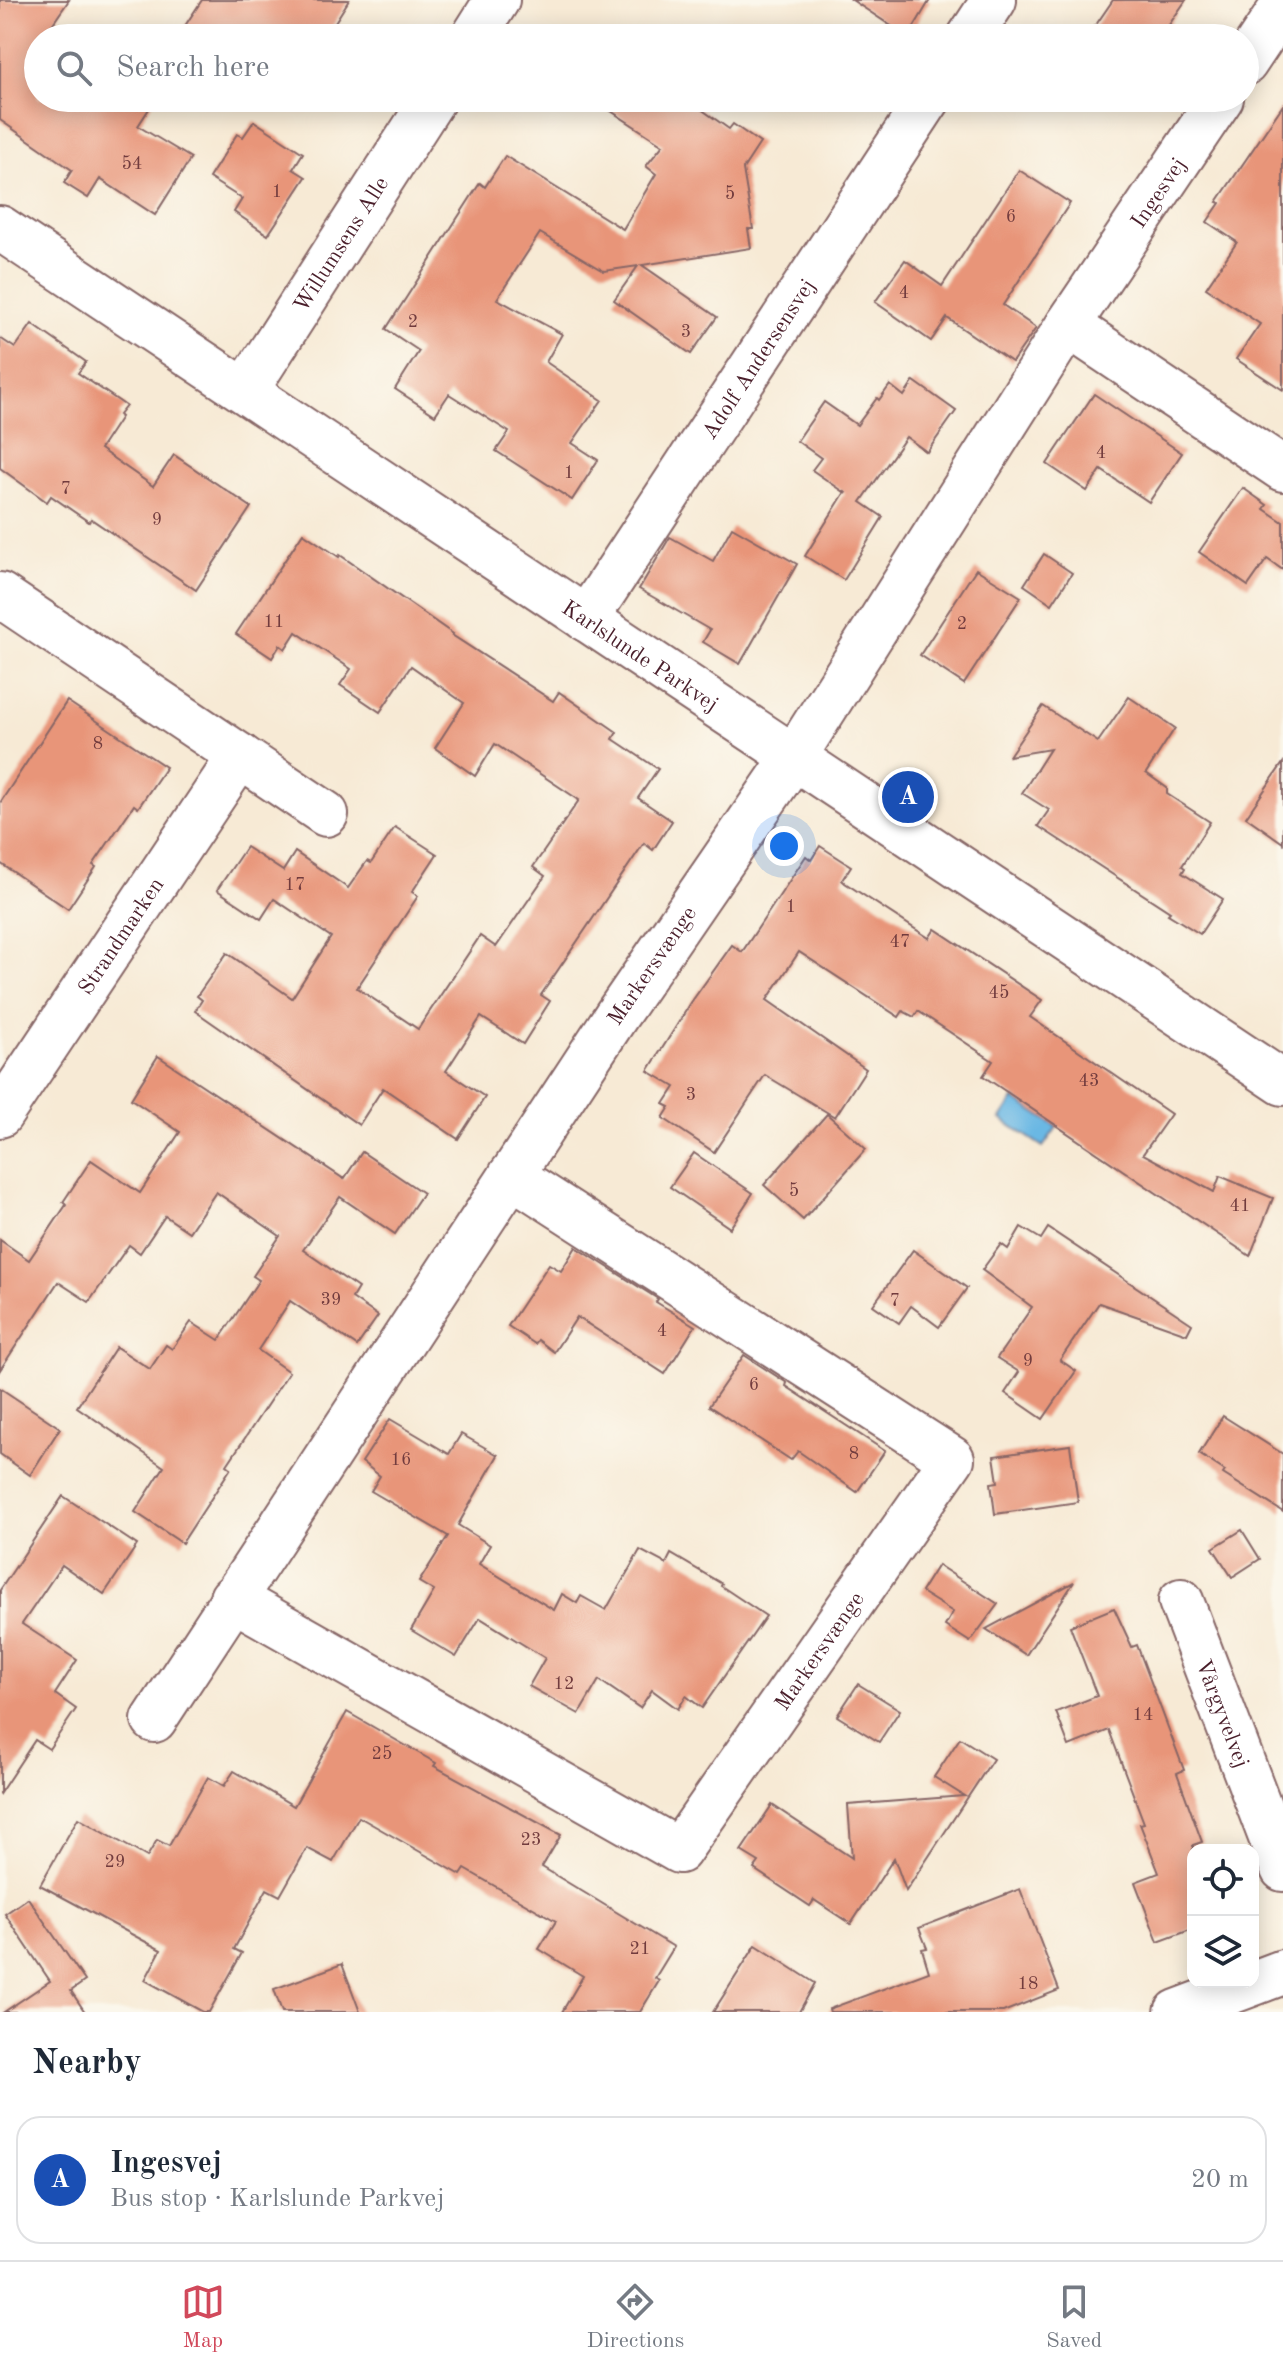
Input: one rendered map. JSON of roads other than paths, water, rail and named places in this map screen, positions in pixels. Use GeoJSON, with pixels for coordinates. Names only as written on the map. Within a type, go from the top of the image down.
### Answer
{"type":"FeatureCollection","features":[{"type":"Feature","properties":{"kind":"street"},"geometry":{"type":"LineString","coordinates":[[482,24],[497,0]]}},
{"type":"Feature","properties":{"kind":"street"},"geometry":{"type":"LineString","coordinates":[[978,24],[994,0]]}},
{"type":"Feature","properties":{"kind":"street"},"geometry":{"type":"LineString","coordinates":[[1259,42],[1283,6]]}},
{"type":"Feature","properties":{"kind":"street","name":"Willumsens Alle"},"geometry":{"type":"LineString","coordinates":[[246,390],[425,112]]}},
{"type":"Feature","properties":{"kind":"street","name":"Adolf Andersensvej"},"geometry":{"type":"LineString","coordinates":[[586,619],[920,112]]}},
{"type":"Feature","properties":{"kind":"street","name":"Ingesvej"},"geometry":{"type":"LineString","coordinates":[[794,757],[1068,325],[1212,112]]}},
{"type":"Feature","properties":{"kind":"street","name":"Karlslunde Parkvej"},"geometry":{"type":"LineString","coordinates":[[0,228],[1283,1083]]}},
{"type":"Feature","properties":{"kind":"street"},"geometry":{"type":"LineString","coordinates":[[1068,325],[1283,469]]}},
{"type":"Feature","properties":{"kind":"street"},"geometry":{"type":"LineString","coordinates":[[0,595],[326,814]]}},
{"type":"Feature","properties":{"kind":"street","name":"Strandmarken"},"geometry":{"type":"LineString","coordinates":[[0,1115],[240,756]]}},
{"type":"Feature","properties":{"kind":"street","name":"Markersvænge"},"geometry":{"type":"LineString","coordinates":[[154,1720],[616,1016],[794,757]]}},
{"type":"Feature","properties":{"kind":"street","name":"Markersvænge"},"geometry":{"type":"LineString","coordinates":[[232,1598],[679,1851],[952,1459],[511,1175]]}},
{"type":"Feature","properties":{"kind":"street","name":"Vårgyvelvej"},"geometry":{"type":"LineString","coordinates":[[1181,1601],[1283,1869]]}},
{"type":"Feature","properties":{"kind":"street"},"geometry":{"type":"LineString","coordinates":[[1177,2012],[1283,1972]]}},
{"type":"Feature","properties":{"kind":"water"},"geometry":{"type":"Polygon","coordinates":[[[1014,1099],[1057,1127],[1043,1147],[1001,1119],[1014,1099]]]}},
{"type":"Feature","properties":{"kind":"place","name":"Ingesvej"},"geometry":{"type":"Point","coordinates":[908,797]}}]}
